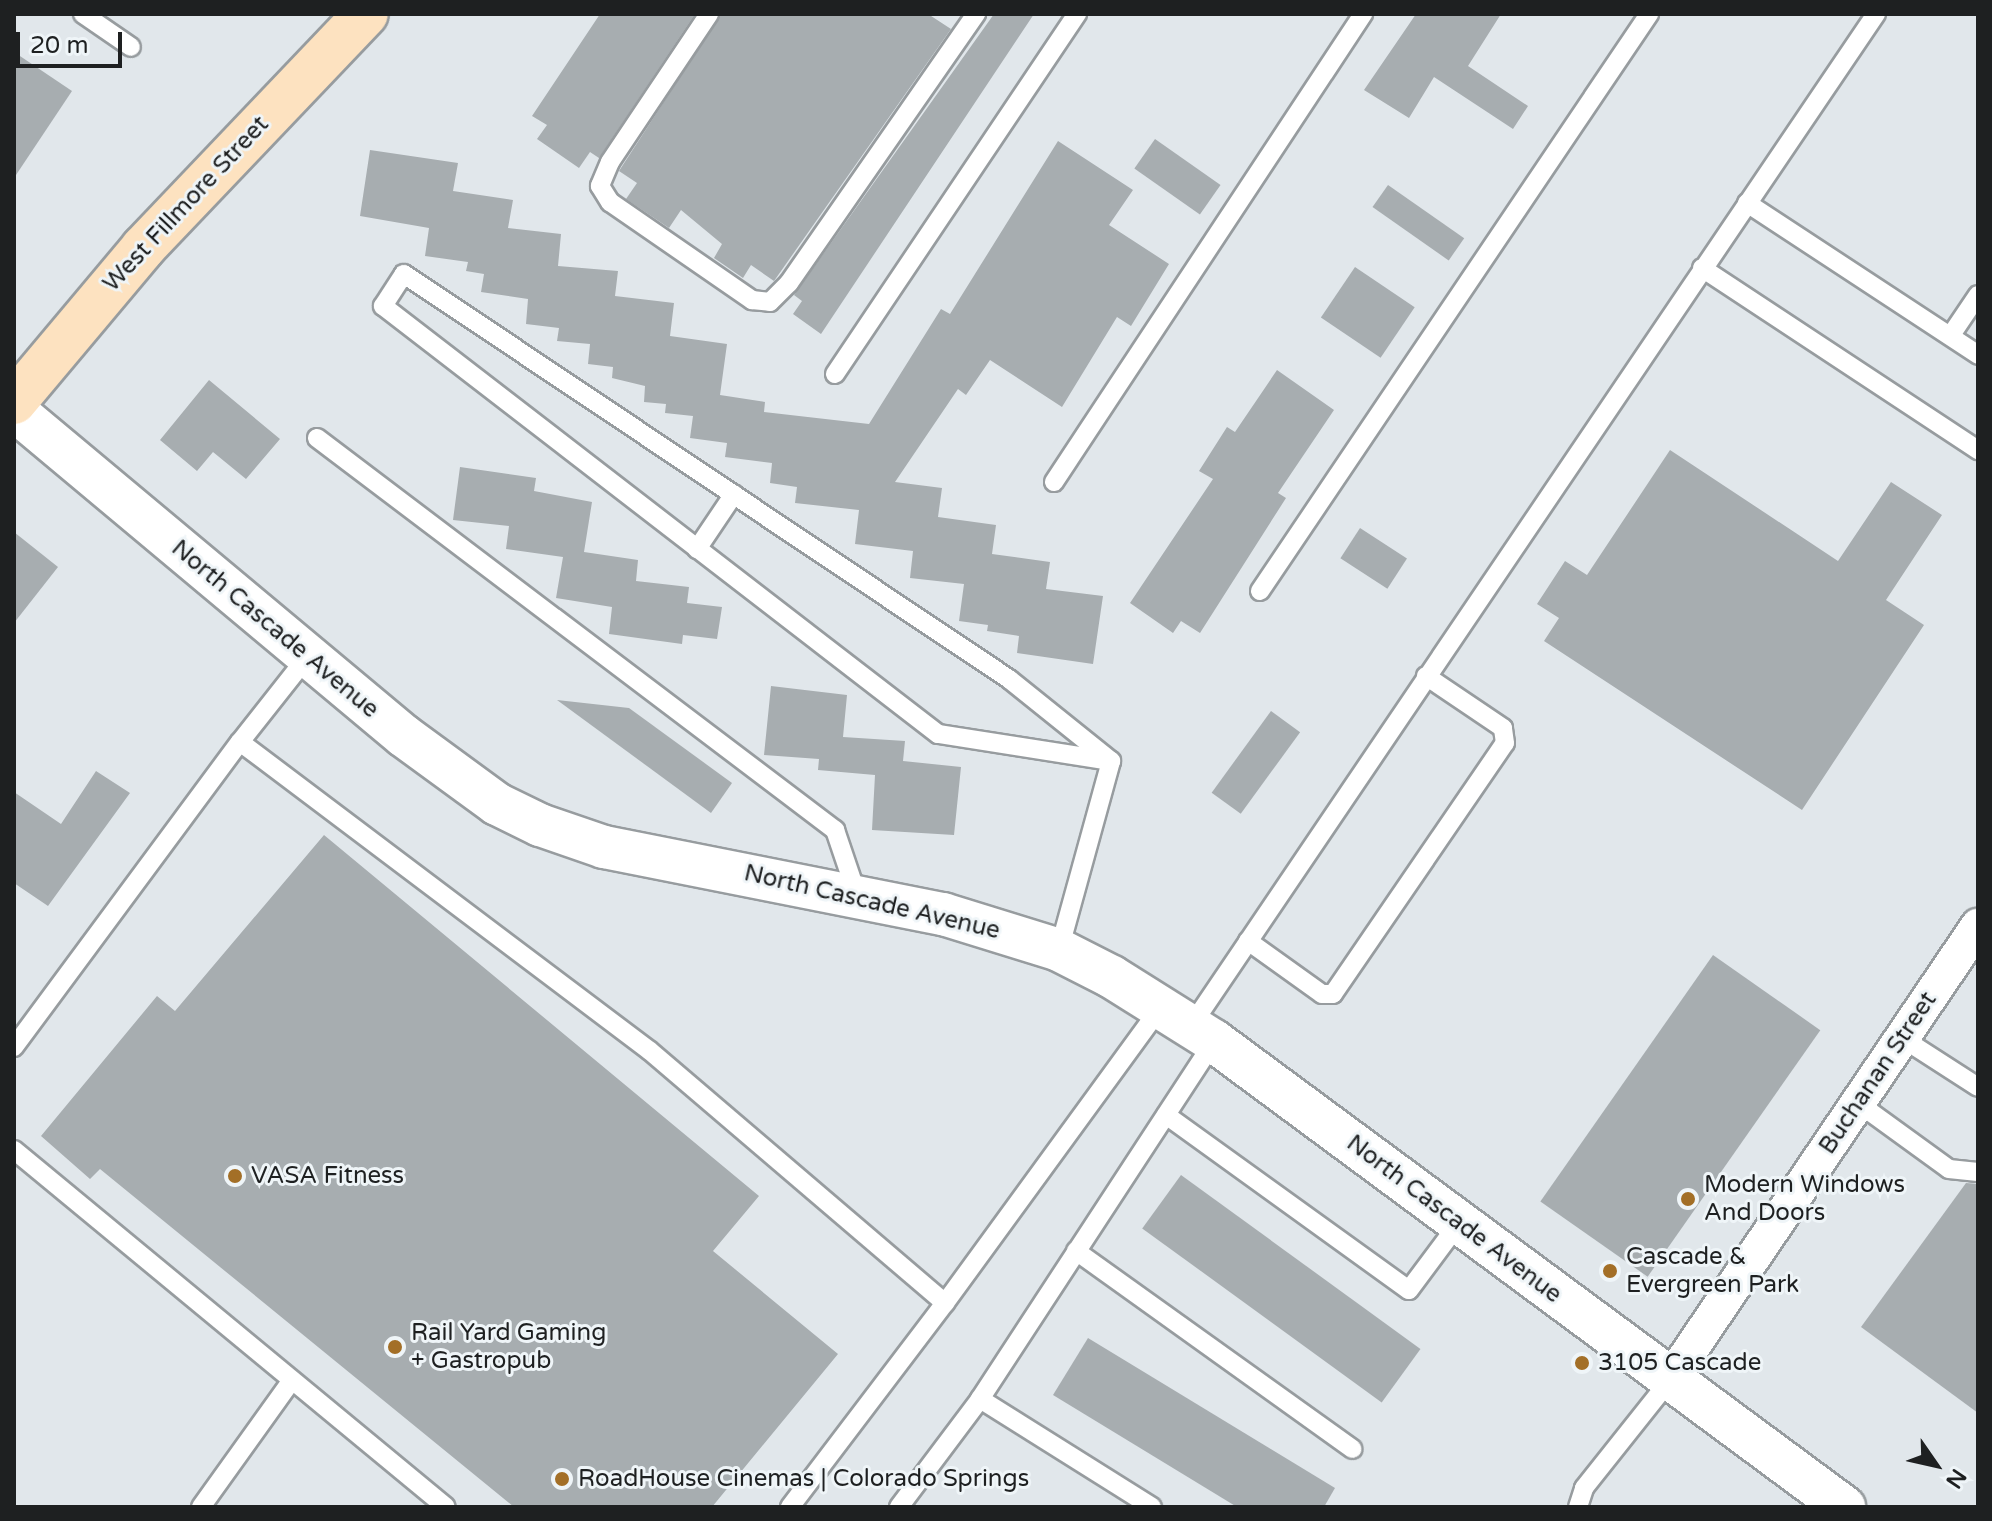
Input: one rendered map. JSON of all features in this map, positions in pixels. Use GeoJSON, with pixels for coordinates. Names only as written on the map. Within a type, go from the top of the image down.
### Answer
{"type":"FeatureCollection","features":[{"type":"Feature","properties":{"kind":"main road","name":"West Fillmore Street"},"geometry":{"type":"LineString","coordinates":[[14,402],[152,239],[366,14]]}},
{"type":"Feature","properties":{"kind":"street","name":"North Cascade Avenue"},"geometry":{"type":"LineString","coordinates":[[14,410],[450,772],[497,804],[540,825],[604,847],[943,914],[1059,950],[1189,1025],[1844,1507]]}},
{"type":"Feature","properties":{"kind":"street","name":"Buchanan Street"},"geometry":{"type":"LineString","coordinates":[[1670,1380],[1978,926]]}},
{"type":"Feature","properties":{"kind":"lane"},"geometry":{"type":"LineString","coordinates":[[83,14],[131,47]]}},
{"type":"Feature","properties":{"kind":"lane"},"geometry":{"type":"LineString","coordinates":[[709,14],[610,162],[600,186],[610,202],[752,300],[770,302],[789,283],[976,14]]}},
{"type":"Feature","properties":{"kind":"lane"},"geometry":{"type":"LineString","coordinates":[[835,374],[1077,14]]}},
{"type":"Feature","properties":{"kind":"lane"},"geometry":{"type":"LineString","coordinates":[[1054,482],[1363,14]]}},
{"type":"Feature","properties":{"kind":"lane"},"geometry":{"type":"LineString","coordinates":[[1260,591],[1649,14]]}},
{"type":"Feature","properties":{"kind":"lane"},"geometry":{"type":"LineString","coordinates":[[790,1507],[945,1303],[1189,1025],[1876,14]]}},
{"type":"Feature","properties":{"kind":"lane"},"geometry":{"type":"LineString","coordinates":[[1747,203],[1978,355]]}},
{"type":"Feature","properties":{"kind":"lane"},"geometry":{"type":"LineString","coordinates":[[1702,268],[1978,450]]}},
{"type":"Feature","properties":{"kind":"lane"},"geometry":{"type":"LineString","coordinates":[[404,274],[1009,679],[1111,761],[938,734],[383,306],[404,274]]}},
{"type":"Feature","properties":{"kind":"lane"},"geometry":{"type":"LineString","coordinates":[[1951,335],[1978,295]]}},
{"type":"Feature","properties":{"kind":"lane"},"geometry":{"type":"LineString","coordinates":[[317,438],[835,830],[857,895]]}},
{"type":"Feature","properties":{"kind":"lane"},"geometry":{"type":"LineString","coordinates":[[697,549],[734,494]]}},
{"type":"Feature","properties":{"kind":"lane"},"geometry":{"type":"LineString","coordinates":[[14,1047],[240,742],[308,656]]}},
{"type":"Feature","properties":{"kind":"lane"},"geometry":{"type":"LineString","coordinates":[[1248,941],[1322,994],[1333,994],[1505,743],[1503,728],[1426,676]]}},
{"type":"Feature","properties":{"kind":"lane"},"geometry":{"type":"LineString","coordinates":[[240,742],[650,1051],[945,1303]]}},
{"type":"Feature","properties":{"kind":"lane"},"geometry":{"type":"LineString","coordinates":[[1059,950],[1111,761]]}},
{"type":"Feature","properties":{"kind":"lane"},"geometry":{"type":"LineString","coordinates":[[899,1507],[980,1399],[1166,1115],[1189,1025]]}},
{"type":"Feature","properties":{"kind":"lane"},"geometry":{"type":"LineString","coordinates":[[1902,1038],[1978,1087]]}},
{"type":"Feature","properties":{"kind":"lane"},"geometry":{"type":"LineString","coordinates":[[1858,1103],[1949,1169],[1978,1172]]}},
{"type":"Feature","properties":{"kind":"lane"},"geometry":{"type":"LineString","coordinates":[[1166,1115],[1409,1290],[1459,1223]]}},
{"type":"Feature","properties":{"kind":"lane"},"geometry":{"type":"LineString","coordinates":[[14,1150],[446,1507]]}},
{"type":"Feature","properties":{"kind":"lane"},"geometry":{"type":"LineString","coordinates":[[1076,1251],[1353,1449]]}},
{"type":"Feature","properties":{"kind":"lane"},"geometry":{"type":"LineString","coordinates":[[201,1507],[292,1380]]}},
{"type":"Feature","properties":{"kind":"lane"},"geometry":{"type":"LineString","coordinates":[[1578,1507],[1584,1488],[1670,1380]]}},
{"type":"Feature","properties":{"kind":"lane"},"geometry":{"type":"LineString","coordinates":[[980,1399],[1152,1507]]}},
{"type":"Feature","properties":{"kind":"building"},"geometry":{"type":"Polygon","coordinates":[[[600,14],[695,14],[599,158],[590,152],[579,168],[537,139],[547,125],[532,116],[600,14]]]}},
{"type":"Feature","properties":{"kind":"building"},"geometry":{"type":"Polygon","coordinates":[[[721,14],[928,14],[951,29],[774,281],[751,265],[743,278],[714,258],[722,244],[681,210],[669,228],[626,199],[637,183],[619,171],[721,14]]]}},
{"type":"Feature","properties":{"kind":"building"},"geometry":{"type":"Polygon","coordinates":[[[994,14],[1034,14],[821,334],[793,314],[802,301],[794,295],[994,14]]]}},
{"type":"Feature","properties":{"kind":"building"},"geometry":{"type":"Polygon","coordinates":[[[1416,14],[1501,14],[1468,66],[1528,106],[1513,129],[1434,77],[1409,118],[1364,90],[1416,14]]]}},
{"type":"Feature","properties":{"kind":"building"},"geometry":{"type":"Polygon","coordinates":[[[14,52],[72,91],[14,178],[14,52]]]}},
{"type":"Feature","properties":{"kind":"building"},"geometry":{"type":"Polygon","coordinates":[[[1155,139],[1221,185],[1200,214],[1134,168],[1155,139]]]}},
{"type":"Feature","properties":{"kind":"building"},"geometry":{"type":"Polygon","coordinates":[[[1058,141],[1133,190],[1109,225],[1169,264],[1131,326],[1117,317],[1062,407],[990,360],[966,395],[958,389],[895,482],[942,488],[938,517],[996,525],[992,554],[1050,562],[1046,589],[1103,596],[1093,664],[1017,653],[1019,636],[987,631],[988,625],[959,621],[964,584],[910,578],[913,551],[855,544],[859,510],[795,503],[797,487],[770,483],[772,463],[725,457],[727,443],[690,438],[693,416],[665,413],[666,404],[644,402],[645,386],[612,378],[613,367],[588,364],[590,344],[557,341],[559,328],[526,324],[528,299],[481,292],[484,274],[466,271],[468,262],[425,256],[429,228],[360,216],[370,150],[458,163],[453,191],[513,200],[508,228],[561,234],[558,266],[618,271],[615,296],[674,303],[670,336],[727,344],[720,395],[765,402],[764,412],[869,424],[941,309],[950,314],[1058,141]]]}},
{"type":"Feature","properties":{"kind":"building"},"geometry":{"type":"Polygon","coordinates":[[[1388,185],[1464,238],[1449,260],[1373,207],[1388,185]]]}},
{"type":"Feature","properties":{"kind":"building"},"geometry":{"type":"Polygon","coordinates":[[[1355,267],[1415,307],[1381,358],[1321,318],[1355,267]]]}},
{"type":"Feature","properties":{"kind":"building"},"geometry":{"type":"Polygon","coordinates":[[[1277,370],[1334,410],[1278,493],[1286,498],[1200,633],[1181,621],[1173,633],[1130,603],[1213,479],[1199,471],[1227,427],[1235,432],[1277,370]]]}},
{"type":"Feature","properties":{"kind":"building"},"geometry":{"type":"Polygon","coordinates":[[[209,380],[280,439],[246,479],[213,452],[197,471],[160,440],[209,380]]]}},
{"type":"Feature","properties":{"kind":"building"},"geometry":{"type":"Polygon","coordinates":[[[1670,450],[1838,561],[1891,482],[1942,515],[1886,600],[1924,625],[1802,810],[1544,641],[1559,618],[1537,604],[1565,561],[1587,575],[1670,450]]]}},
{"type":"Feature","properties":{"kind":"building"},"geometry":{"type":"Polygon","coordinates":[[[460,467],[536,478],[534,491],[592,502],[584,552],[638,560],[636,581],[689,587],[687,603],[722,607],[717,639],[683,635],[682,644],[609,634],[612,607],[556,598],[563,557],[506,549],[509,526],[453,520],[460,467]]]}},
{"type":"Feature","properties":{"kind":"building"},"geometry":{"type":"Polygon","coordinates":[[[1360,528],[1407,558],[1387,589],[1340,558],[1360,528]]]}},
{"type":"Feature","properties":{"kind":"building"},"geometry":{"type":"Polygon","coordinates":[[[14,532],[58,567],[14,623],[14,532]]]}},
{"type":"Feature","properties":{"kind":"building"},"geometry":{"type":"Polygon","coordinates":[[[771,686],[847,695],[843,737],[905,741],[903,761],[961,767],[954,835],[872,830],[875,775],[818,770],[819,759],[764,755],[771,686]]]}},
{"type":"Feature","properties":{"kind":"building"},"geometry":{"type":"Polygon","coordinates":[[[557,700],[629,708],[732,783],[711,813],[557,700]]]}},
{"type":"Feature","properties":{"kind":"building"},"geometry":{"type":"Polygon","coordinates":[[[1271,711],[1300,732],[1241,814],[1212,793],[1271,711]]]}},
{"type":"Feature","properties":{"kind":"building"},"geometry":{"type":"Polygon","coordinates":[[[96,771],[130,793],[48,906],[14,883],[14,792],[61,824],[96,771]]]}},
{"type":"Feature","properties":{"kind":"building"},"geometry":{"type":"Polygon","coordinates":[[[324,835],[759,1196],[713,1251],[838,1354],[712,1507],[514,1507],[100,1169],[90,1179],[41,1136],[157,996],[175,1011],[324,835]]]}},
{"type":"Feature","properties":{"kind":"building"},"geometry":{"type":"Polygon","coordinates":[[[1713,955],[1820,1030],[1648,1277],[1540,1202],[1713,955]]]}},
{"type":"Feature","properties":{"kind":"building"},"geometry":{"type":"Polygon","coordinates":[[[1181,1175],[1420,1349],[1382,1402],[1142,1228],[1181,1175]]]}},
{"type":"Feature","properties":{"kind":"building"},"geometry":{"type":"Polygon","coordinates":[[[1966,1183],[1978,1184],[1978,1413],[1861,1327],[1966,1183]]]}},
{"type":"Feature","properties":{"kind":"building"},"geometry":{"type":"Polygon","coordinates":[[[1088,1338],[1335,1488],[1324,1507],[1237,1507],[1053,1395],[1088,1338]]]}},
{"type":"Feature","properties":{"kind":"place","name":"VASA Fitness"},"geometry":{"type":"Point","coordinates":[235,1176]}},
{"type":"Feature","properties":{"kind":"place","name":"Modern Windows And Doors"},"geometry":{"type":"Point","coordinates":[1688,1199]}},
{"type":"Feature","properties":{"kind":"place","name":"Cascade & Evergreen Park"},"geometry":{"type":"Point","coordinates":[1610,1271]}},
{"type":"Feature","properties":{"kind":"place","name":"Rail Yard Gaming + Gastropub"},"geometry":{"type":"Point","coordinates":[395,1347]}},
{"type":"Feature","properties":{"kind":"place","name":"3105 Cascade"},"geometry":{"type":"Point","coordinates":[1582,1363]}},
{"type":"Feature","properties":{"kind":"place","name":"RoadHouse Cinemas | Colorado Springs"},"geometry":{"type":"Point","coordinates":[562,1479]}}]}
